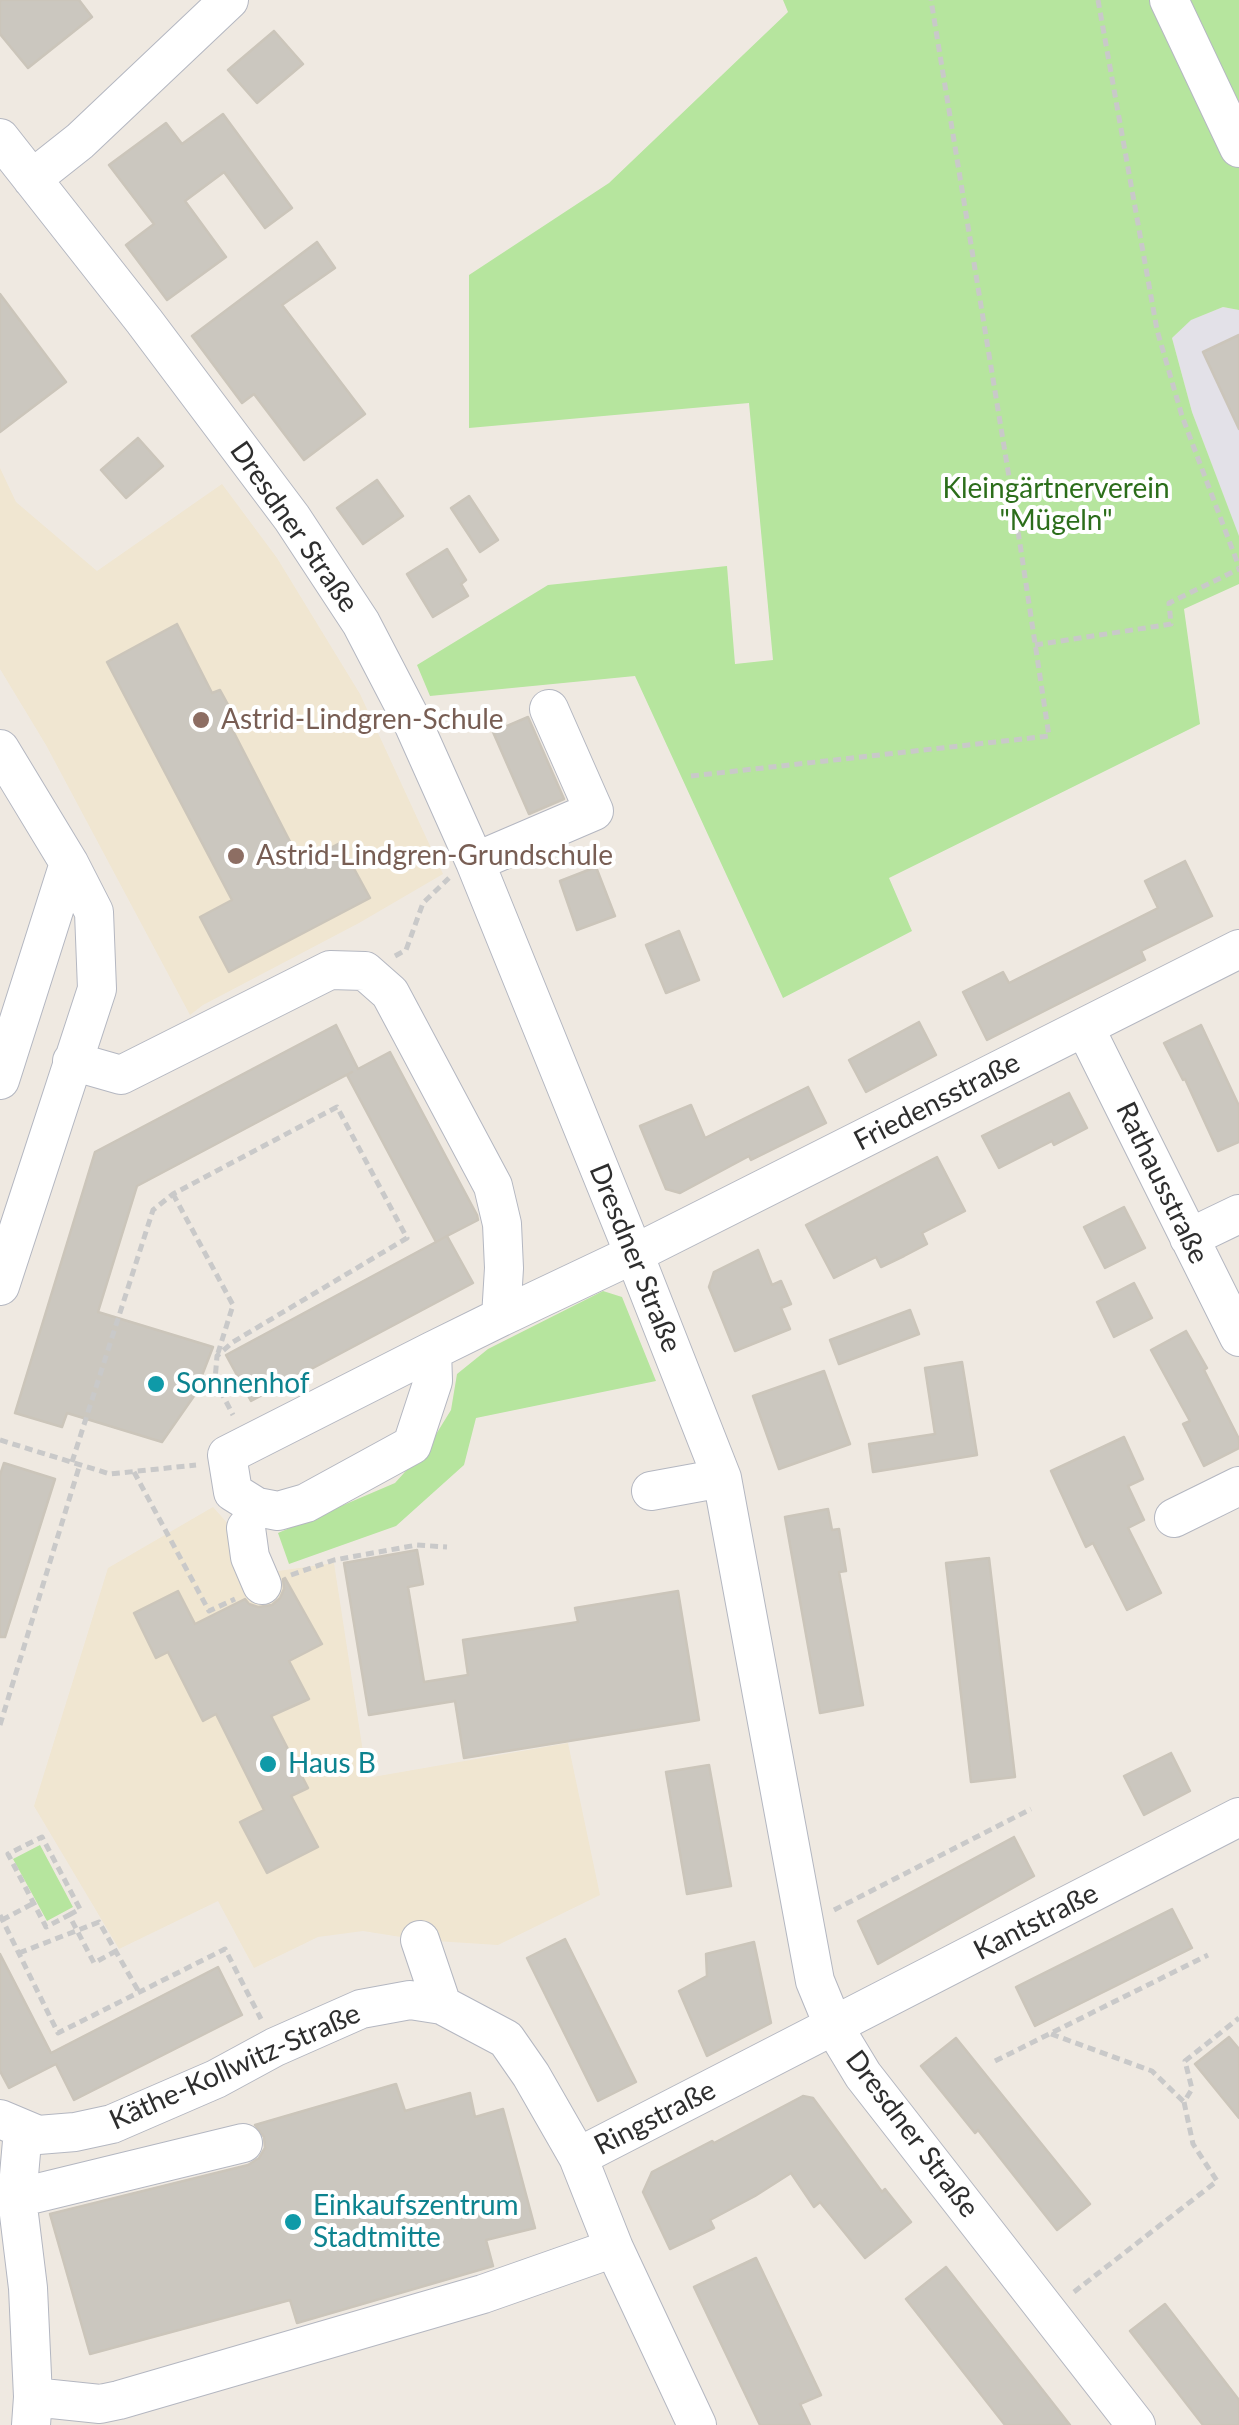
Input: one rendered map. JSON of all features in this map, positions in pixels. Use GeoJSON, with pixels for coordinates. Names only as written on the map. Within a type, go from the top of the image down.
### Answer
{"type":"FeatureCollection","features":[{"type":"Feature","properties":{"kind":"street"},"geometry":{"type":"LineString","coordinates":[[32,179],[80,140],[229,0]]}},
{"type":"Feature","properties":{"kind":"street"},"geometry":{"type":"LineString","coordinates":[[1169,0],[1239,148]]}},
{"type":"Feature","properties":{"kind":"street","name":"Dresdner Straße"},"geometry":{"type":"LineString","coordinates":[[0,138],[292,518],[361,623],[412,721],[475,862],[722,1478],[815,1980],[834,2027],[863,2075],[1136,2425]]}},
{"type":"Feature","properties":{"kind":"street"},"geometry":{"type":"LineString","coordinates":[[475,862],[594,811],[549,709]]}},
{"type":"Feature","properties":{"kind":"street"},"geometry":{"type":"LineString","coordinates":[[0,749],[94,912],[97,989],[0,1286]]}},
{"type":"Feature","properties":{"kind":"street"},"geometry":{"type":"LineString","coordinates":[[0,1080],[69,863]]}},
{"type":"Feature","properties":{"kind":"street","name":"Friedensstraße"},"geometry":{"type":"LineString","coordinates":[[237,1450],[1239,950]]}},
{"type":"Feature","properties":{"kind":"street"},"geometry":{"type":"LineString","coordinates":[[72,1062],[121,1075],[330,970],[365,971],[390,993],[492,1186],[502,1224],[501,1316]]}},
{"type":"Feature","properties":{"kind":"street","name":"Rathausstraße"},"geometry":{"type":"LineString","coordinates":[[1085,1028],[1239,1337]]}},
{"type":"Feature","properties":{"kind":"street"},"geometry":{"type":"LineString","coordinates":[[1189,1238],[1239,1214]]}},
{"type":"Feature","properties":{"kind":"street"},"geometry":{"type":"LineString","coordinates":[[237,1450],[233,1492],[257,1507],[278,1511],[306,1503],[412,1445],[433,1381],[432,1351]]}},
{"type":"Feature","properties":{"kind":"street"},"geometry":{"type":"LineString","coordinates":[[651,1491],[722,1478]]}},
{"type":"Feature","properties":{"kind":"street"},"geometry":{"type":"LineString","coordinates":[[1174,1518],[1239,1486]]}},
{"type":"Feature","properties":{"kind":"street"},"geometry":{"type":"LineString","coordinates":[[246,1528],[250,1557],[262,1585]]}},
{"type":"Feature","properties":{"kind":"street","name":"Kantstraße"},"geometry":{"type":"LineString","coordinates":[[834,2027],[1239,1818]]}},
{"type":"Feature","properties":{"kind":"street"},"geometry":{"type":"LineString","coordinates":[[420,1940],[442,2005]]}},
{"type":"Feature","properties":{"kind":"street","name":"Käthe-Kollwitz-Straße"},"geometry":{"type":"LineString","coordinates":[[12,2125],[38,2136],[112,2124],[361,2009],[410,2000],[442,2005],[506,2039],[578,2157]]}},
{"type":"Feature","properties":{"kind":"street","name":"Ringstraße"},"geometry":{"type":"LineString","coordinates":[[697,2425],[614,2248],[578,2157],[834,2027]]}},
{"type":"Feature","properties":{"kind":"street"},"geometry":{"type":"LineString","coordinates":[[12,2125],[16,2198],[14,2288],[32,2411],[118,2400],[483,2294],[614,2248]]}},
{"type":"Feature","properties":{"kind":"street"},"geometry":{"type":"LineString","coordinates":[[16,2198],[243,2144]]}},
{"type":"Feature","properties":{"kind":"path"},"geometry":{"type":"LineString","coordinates":[[691,776],[1049,736],[931,0]]}},
{"type":"Feature","properties":{"kind":"path"},"geometry":{"type":"LineString","coordinates":[[1035,646],[1171,624],[1169,602],[1239,568],[1182,416],[1157,330],[1098,0]]}},
{"type":"Feature","properties":{"kind":"path"},"geometry":{"type":"LineString","coordinates":[[365,971],[406,950],[423,903],[449,878],[475,862]]}},
{"type":"Feature","properties":{"kind":"path"},"geometry":{"type":"LineString","coordinates":[[0,1726],[153,1210],[173,1194],[336,1107],[407,1238],[217,1356]]}},
{"type":"Feature","properties":{"kind":"path"},"geometry":{"type":"LineString","coordinates":[[0,1440],[110,1474],[190,1467],[237,1450],[215,1380],[217,1356],[233,1304],[173,1194]]}},
{"type":"Feature","properties":{"kind":"path"},"geometry":{"type":"LineString","coordinates":[[134,1472],[210,1612],[262,1585],[334,1560],[417,1545],[447,1547]]}},
{"type":"Feature","properties":{"kind":"path"},"geometry":{"type":"LineString","coordinates":[[805,1925],[1031,1809]]}},
{"type":"Feature","properties":{"kind":"path"},"geometry":{"type":"LineString","coordinates":[[42,1837],[80,1909],[69,1915],[46,1926],[8,1854],[42,1837]]}},
{"type":"Feature","properties":{"kind":"path"},"geometry":{"type":"LineString","coordinates":[[34,1903],[1,1917],[58,2032],[225,1949],[275,2047]]}},
{"type":"Feature","properties":{"kind":"path"},"geometry":{"type":"LineString","coordinates":[[69,1915],[94,1963],[116,1951]]}},
{"type":"Feature","properties":{"kind":"path"},"geometry":{"type":"LineString","coordinates":[[19,1954],[99,1922],[138,1992]]}},
{"type":"Feature","properties":{"kind":"path"},"geometry":{"type":"LineString","coordinates":[[995,2061],[1208,1955]]}},
{"type":"Feature","properties":{"kind":"path"},"geometry":{"type":"LineString","coordinates":[[1184,2102],[1192,2088],[1184,2061],[1239,2018]]}},
{"type":"Feature","properties":{"kind":"path"},"geometry":{"type":"LineString","coordinates":[[1048,2312],[1217,2181],[1193,2144],[1184,2102],[1152,2071],[1050,2034]]}},
{"type":"Feature","properties":{"kind":"shaded area"},"geometry":{"type":"Polygon","coordinates":[[[1223,307],[1239,310],[1239,537],[1192,412],[1172,338],[1190,320],[1223,307]]]}},
{"type":"Feature","properties":{"kind":"shaded area","name":"Astrid-Lindgren-Schule"},"geometry":{"type":"Polygon","coordinates":[[[0,468],[16,502],[97,571],[222,484],[277,558],[360,694],[443,874],[190,1015],[46,745],[0,669],[0,468]]]}},
{"type":"Feature","properties":{"kind":"shaded area"},"geometry":{"type":"Polygon","coordinates":[[[213,1507],[271,1572],[334,1563],[367,1778],[568,1743],[600,1895],[498,1945],[420,1940],[363,1931],[318,1937],[254,1968],[218,1901],[119,1949],[34,1806],[108,1568],[213,1507]]]}},
{"type":"Feature","properties":{"kind":"green space","name":"Kleingärtnerverein \"Mügeln\""},"geometry":{"type":"Polygon","coordinates":[[[783,0],[1163,0],[1239,164],[1239,310],[1223,307],[1191,320],[1172,338],[1192,412],[1239,536],[1239,584],[1184,609],[1200,724],[889,878],[912,931],[783,998],[635,676],[430,696],[417,665],[548,585],[727,566],[735,664],[773,660],[749,403],[469,428],[469,275],[609,183],[788,12],[783,0]]]}},
{"type":"Feature","properties":{"kind":"green space"},"geometry":{"type":"Polygon","coordinates":[[[1184,0],[1239,0],[1239,116],[1184,0]]]}},
{"type":"Feature","properties":{"kind":"green space"},"geometry":{"type":"Polygon","coordinates":[[[603,1291],[622,1297],[656,1381],[476,1418],[464,1465],[396,1526],[289,1564],[278,1533],[395,1483],[430,1444],[451,1410],[457,1374],[488,1349],[603,1291]]]}},
{"type":"Feature","properties":{"kind":"green space"},"geometry":{"type":"Polygon","coordinates":[[[40,1845],[73,1907],[47,1921],[13,1859],[40,1845]]]}},
{"type":"Feature","properties":{"kind":"building"},"geometry":{"type":"Polygon","coordinates":[[[0,0],[79,0],[92,17],[28,68],[0,34],[0,0]]]}},
{"type":"Feature","properties":{"kind":"building"},"geometry":{"type":"Polygon","coordinates":[[[274,31],[303,64],[257,103],[228,70],[274,31]]]}},
{"type":"Feature","properties":{"kind":"building"},"geometry":{"type":"Polygon","coordinates":[[[223,114],[292,208],[265,228],[224,172],[185,201],[226,257],[167,300],[126,245],[154,224],[109,165],[166,123],[182,144],[223,114]]]}},
{"type":"Feature","properties":{"kind":"building"},"geometry":{"type":"Polygon","coordinates":[[[317,242],[335,268],[282,305],[365,414],[304,460],[254,394],[242,403],[192,336],[317,242]]]}},
{"type":"Feature","properties":{"kind":"building"},"geometry":{"type":"Polygon","coordinates":[[[0,294],[66,382],[0,432],[0,294]]]}},
{"type":"Feature","properties":{"kind":"building"},"geometry":{"type":"Polygon","coordinates":[[[1239,335],[1239,429],[1203,352],[1239,335]]]}},
{"type":"Feature","properties":{"kind":"building"},"geometry":{"type":"Polygon","coordinates":[[[138,438],[163,466],[126,498],[101,470],[138,438]]]}},
{"type":"Feature","properties":{"kind":"building"},"geometry":{"type":"Polygon","coordinates":[[[377,480],[403,516],[363,544],[337,508],[377,480]]]}},
{"type":"Feature","properties":{"kind":"building"},"geometry":{"type":"Polygon","coordinates":[[[469,496],[498,540],[480,552],[451,508],[469,496]]]}},
{"type":"Feature","properties":{"kind":"building"},"geometry":{"type":"Polygon","coordinates":[[[447,549],[466,580],[461,584],[468,596],[433,617],[407,574],[447,549]]]}},
{"type":"Feature","properties":{"kind":"building"},"geometry":{"type":"Polygon","coordinates":[[[177,624],[212,693],[220,690],[237,721],[230,725],[301,863],[340,843],[370,898],[229,972],[200,917],[232,900],[107,662],[177,624]]]}},
{"type":"Feature","properties":{"kind":"building"},"geometry":{"type":"Polygon","coordinates":[[[528,717],[564,799],[529,814],[493,732],[528,717]]]}},
{"type":"Feature","properties":{"kind":"building"},"geometry":{"type":"Polygon","coordinates":[[[1185,861],[1212,916],[1141,951],[1145,960],[987,1040],[963,992],[1003,972],[1009,983],[1158,908],[1145,881],[1185,861]]]}},
{"type":"Feature","properties":{"kind":"building"},"geometry":{"type":"Polygon","coordinates":[[[596,867],[615,916],[577,930],[560,881],[596,867]]]}},
{"type":"Feature","properties":{"kind":"building"},"geometry":{"type":"Polygon","coordinates":[[[679,931],[699,980],[666,993],[646,945],[679,931]]]}},
{"type":"Feature","properties":{"kind":"building"},"geometry":{"type":"Polygon","coordinates":[[[919,1022],[936,1055],[866,1092],[849,1060],[919,1022]]]}},
{"type":"Feature","properties":{"kind":"building"},"geometry":{"type":"Polygon","coordinates":[[[336,1025],[358,1069],[390,1052],[477,1215],[478,1220],[447,1236],[473,1283],[251,1401],[226,1355],[436,1242],[347,1075],[352,1072],[137,1186],[98,1312],[213,1347],[194,1396],[162,1442],[67,1413],[62,1427],[15,1413],[95,1152],[336,1025]]]}},
{"type":"Feature","properties":{"kind":"building"},"geometry":{"type":"Polygon","coordinates":[[[1201,1025],[1239,1106],[1239,1142],[1218,1151],[1164,1043],[1201,1025]]]}},
{"type":"Feature","properties":{"kind":"building"},"geometry":{"type":"Polygon","coordinates":[[[808,1087],[826,1123],[751,1160],[749,1156],[680,1193],[666,1189],[640,1126],[691,1105],[705,1138],[808,1087]]]}},
{"type":"Feature","properties":{"kind":"building"},"geometry":{"type":"Polygon","coordinates":[[[1069,1093],[1087,1128],[999,1168],[982,1136],[1069,1093]]]}},
{"type":"Feature","properties":{"kind":"building"},"geometry":{"type":"Polygon","coordinates":[[[937,1157],[965,1211],[922,1233],[927,1244],[904,1256],[881,1267],[876,1257],[834,1278],[806,1225],[937,1157]]]}},
{"type":"Feature","properties":{"kind":"building"},"geometry":{"type":"Polygon","coordinates":[[[1124,1207],[1145,1248],[1105,1268],[1084,1227],[1124,1207]]]}},
{"type":"Feature","properties":{"kind":"building"},"geometry":{"type":"Polygon","coordinates":[[[758,1250],[772,1285],[781,1281],[791,1304],[781,1308],[790,1329],[735,1351],[709,1287],[714,1272],[758,1250]]]}},
{"type":"Feature","properties":{"kind":"building"},"geometry":{"type":"Polygon","coordinates":[[[1134,1283],[1152,1318],[1114,1337],[1097,1302],[1134,1283]]]}},
{"type":"Feature","properties":{"kind":"building"},"geometry":{"type":"Polygon","coordinates":[[[910,1310],[919,1334],[839,1364],[830,1340],[910,1310]]]}},
{"type":"Feature","properties":{"kind":"building"},"geometry":{"type":"Polygon","coordinates":[[[1186,1331],[1239,1439],[1239,1448],[1204,1466],[1183,1424],[1190,1421],[1151,1350],[1186,1331]]]}},
{"type":"Feature","properties":{"kind":"building"},"geometry":{"type":"Polygon","coordinates":[[[962,1362],[977,1455],[873,1472],[869,1444],[935,1434],[925,1368],[962,1362]]]}},
{"type":"Feature","properties":{"kind":"building"},"geometry":{"type":"Polygon","coordinates":[[[824,1371],[850,1444],[779,1469],[753,1396],[824,1371]]]}},
{"type":"Feature","properties":{"kind":"building"},"geometry":{"type":"Polygon","coordinates":[[[1124,1437],[1143,1479],[1128,1486],[1144,1520],[1128,1528],[1161,1593],[1127,1610],[1093,1543],[1086,1547],[1051,1471],[1124,1437]]]}},
{"type":"Feature","properties":{"kind":"building"},"geometry":{"type":"Polygon","coordinates":[[[4,1463],[55,1479],[5,1637],[0,1637],[0,1475],[4,1463]]]}},
{"type":"Feature","properties":{"kind":"building"},"geometry":{"type":"Polygon","coordinates":[[[828,1509],[832,1530],[839,1529],[846,1571],[839,1572],[863,1705],[820,1713],[785,1517],[828,1509]]]}},
{"type":"Feature","properties":{"kind":"building"},"geometry":{"type":"Polygon","coordinates":[[[417,1550],[423,1584],[408,1587],[424,1682],[468,1675],[463,1640],[578,1622],[575,1608],[678,1591],[699,1720],[464,1758],[455,1701],[369,1715],[344,1563],[417,1550]]]}},
{"type":"Feature","properties":{"kind":"building"},"geometry":{"type":"Polygon","coordinates":[[[989,1558],[1015,1777],[971,1782],[946,1563],[989,1558]]]}},
{"type":"Feature","properties":{"kind":"building"},"geometry":{"type":"Polygon","coordinates":[[[285,1578],[322,1644],[289,1661],[309,1699],[271,1716],[308,1788],[291,1796],[318,1847],[267,1873],[240,1822],[264,1810],[216,1714],[203,1721],[168,1652],[156,1658],[134,1613],[178,1591],[195,1624],[245,1599],[258,1607],[272,1605],[280,1598],[285,1578]]]}},
{"type":"Feature","properties":{"kind":"building"},"geometry":{"type":"Polygon","coordinates":[[[1171,1753],[1190,1791],[1144,1815],[1124,1776],[1171,1753]]]}},
{"type":"Feature","properties":{"kind":"building"},"geometry":{"type":"Polygon","coordinates":[[[709,1765],[731,1886],[687,1894],[666,1772],[709,1765]]]}},
{"type":"Feature","properties":{"kind":"building"},"geometry":{"type":"Polygon","coordinates":[[[1014,1837],[1034,1876],[878,1964],[858,1921],[1014,1837]]]}},
{"type":"Feature","properties":{"kind":"building"},"geometry":{"type":"Polygon","coordinates":[[[1172,1909],[1192,1948],[1035,2026],[1016,1987],[1172,1909]]]}},
{"type":"Feature","properties":{"kind":"building"},"geometry":{"type":"Polygon","coordinates":[[[565,1939],[636,2082],[598,2101],[527,1958],[565,1939]]]}},
{"type":"Feature","properties":{"kind":"building"},"geometry":{"type":"Polygon","coordinates":[[[754,1942],[771,2023],[707,2056],[679,1991],[707,1976],[706,1954],[754,1942]]]}},
{"type":"Feature","properties":{"kind":"building"},"geometry":{"type":"Polygon","coordinates":[[[0,1954],[51,2053],[218,1967],[242,2015],[74,2100],[56,2064],[9,2088],[0,2071],[0,1954]]]}},
{"type":"Feature","properties":{"kind":"building"},"geometry":{"type":"Polygon","coordinates":[[[1229,2037],[1239,2049],[1239,2118],[1195,2064],[1229,2037]]]}},
{"type":"Feature","properties":{"kind":"building"},"geometry":{"type":"Polygon","coordinates":[[[956,2038],[1090,2204],[1057,2230],[978,2130],[975,2133],[921,2066],[956,2038]]]}},
{"type":"Feature","properties":{"kind":"building","name":"Einkaufszentrum Stadtmitte"},"geometry":{"type":"Polygon","coordinates":[[[396,2084],[405,2111],[470,2093],[475,2117],[503,2109],[535,2228],[486,2240],[493,2266],[297,2323],[290,2300],[90,2354],[50,2214],[248,2165],[265,2148],[264,2137],[255,2125],[396,2084]]]}},
{"type":"Feature","properties":{"kind":"building"},"geometry":{"type":"Polygon","coordinates":[[[803,2096],[813,2098],[882,2192],[885,2189],[911,2222],[865,2258],[820,2202],[814,2207],[791,2173],[710,2220],[714,2228],[670,2249],[643,2192],[652,2172],[803,2096]]]}},
{"type":"Feature","properties":{"kind":"building"},"geometry":{"type":"Polygon","coordinates":[[[756,2258],[821,2395],[800,2404],[810,2425],[760,2425],[694,2287],[756,2258]]]}},
{"type":"Feature","properties":{"kind":"building"},"geometry":{"type":"Polygon","coordinates":[[[946,2267],[1070,2425],[1005,2425],[906,2299],[946,2267]]]}},
{"type":"Feature","properties":{"kind":"building"},"geometry":{"type":"Polygon","coordinates":[[[1165,2304],[1239,2400],[1239,2425],[1203,2425],[1130,2331],[1165,2304]]]}},
{"type":"Feature","properties":{"kind":"place","name":"Astrid-Lindgren-Schule"},"geometry":{"type":"Point","coordinates":[201,720]}},
{"type":"Feature","properties":{"kind":"place","name":"Astrid-Lindgren-Grundschule"},"geometry":{"type":"Point","coordinates":[236,856]}},
{"type":"Feature","properties":{"kind":"place","name":"Sonnenhof"},"geometry":{"type":"Point","coordinates":[156,1384]}},
{"type":"Feature","properties":{"kind":"place","name":"Haus B"},"geometry":{"type":"Point","coordinates":[268,1764]}},
{"type":"Feature","properties":{"kind":"place","name":"Einkaufszentrum Stadtmitte"},"geometry":{"type":"Point","coordinates":[293,2222]}}]}
